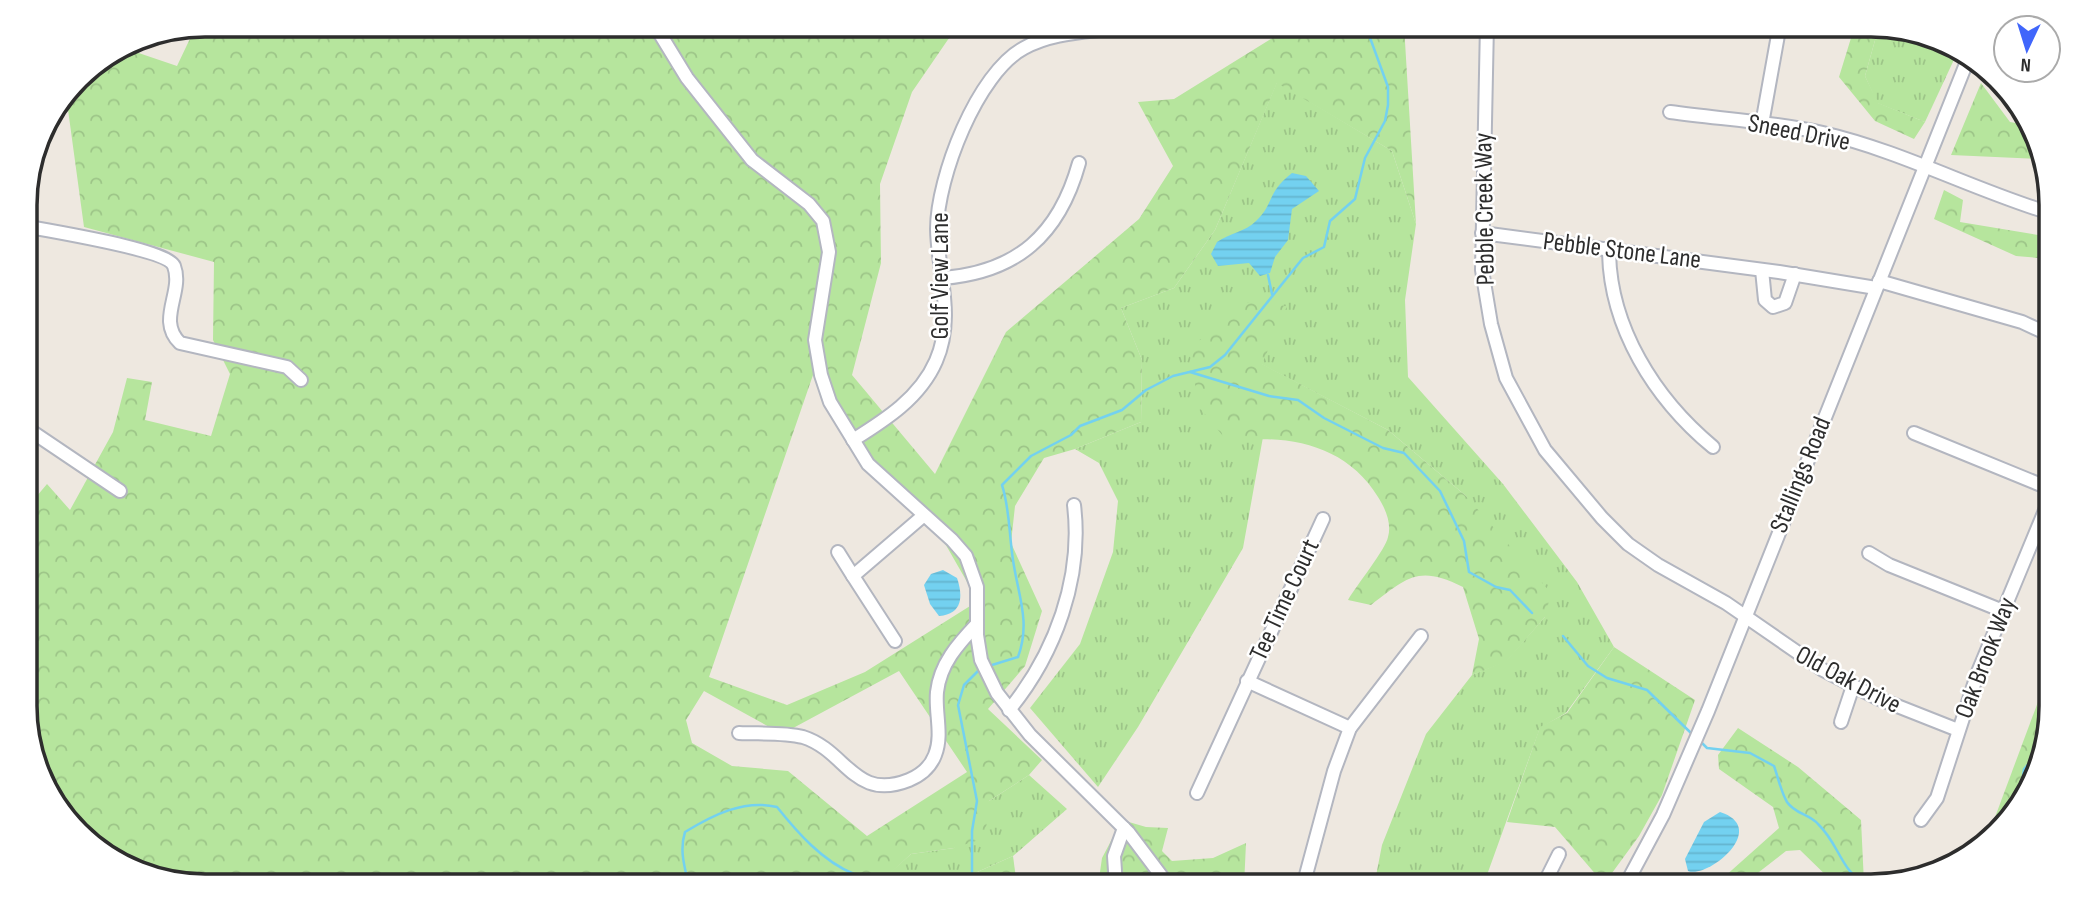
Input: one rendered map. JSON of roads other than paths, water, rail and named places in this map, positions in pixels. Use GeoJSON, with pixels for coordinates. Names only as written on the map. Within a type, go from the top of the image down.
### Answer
{"type":"FeatureCollection","features":[{"type":"Feature","properties":{"kind":"street"},"geometry":{"type":"LineString","coordinates":[[662,37],[687,78],[752,160],[810,204],[823,220],[829,252],[816,323],[816,356],[830,402],[879,476],[952,540],[969,562],[977,587],[981,660],[1009,710],[1030,735],[1124,828],[1160,874]]}},
{"type":"Feature","properties":{"kind":"street","name":"Golf View Lane"},"geometry":{"type":"LineString","coordinates":[[853,440],[906,403],[931,371],[944,332],[943,278],[937,228],[942,191],[954,155],[986,83],[1003,62],[1026,46],[1052,37]]}},
{"type":"Feature","properties":{"kind":"street","name":"Pebble Creek Way"},"geometry":{"type":"LineString","coordinates":[[1487,37],[1482,233],[1486,296],[1501,361],[1511,389],[1545,450],[1594,510],[1628,544],[1744,617]]}},
{"type":"Feature","properties":{"kind":"street"},"geometry":{"type":"LineString","coordinates":[[1762,124],[1778,37]]}},
{"type":"Feature","properties":{"kind":"street","name":"Stallings Road"},"geometry":{"type":"LineString","coordinates":[[1631,874],[1663,815],[1708,711],[1965,66]]}},
{"type":"Feature","properties":{"kind":"street","name":"Sneed Drive"},"geometry":{"type":"LineString","coordinates":[[1670,112],[1822,133],[1925,167],[2007,200],[2039,210]]}},
{"type":"Feature","properties":{"kind":"street"},"geometry":{"type":"LineString","coordinates":[[943,278],[993,269],[1032,245],[1061,211],[1080,163]]}},
{"type":"Feature","properties":{"kind":"street"},"geometry":{"type":"LineString","coordinates":[[37,229],[148,252],[167,260],[173,265],[175,276],[169,322],[172,334],[180,343],[287,367],[301,380]]}},
{"type":"Feature","properties":{"kind":"street","name":"Pebble Stone Lane"},"geometry":{"type":"LineString","coordinates":[[1482,233],[1877,284],[2022,322],[2039,330]]}},
{"type":"Feature","properties":{"kind":"street"},"geometry":{"type":"LineString","coordinates":[[1609,249],[1614,289],[1641,364],[1679,415],[1713,447]]}},
{"type":"Feature","properties":{"kind":"street"},"geometry":{"type":"LineString","coordinates":[[1762,270],[1765,300],[1773,307],[1785,303],[1795,274]]}},
{"type":"Feature","properties":{"kind":"street"},"geometry":{"type":"LineString","coordinates":[[1914,433],[2039,484]]}},
{"type":"Feature","properties":{"kind":"street"},"geometry":{"type":"LineString","coordinates":[[37,434],[120,491]]}},
{"type":"Feature","properties":{"kind":"street"},"geometry":{"type":"LineString","coordinates":[[1009,710],[1040,667],[1061,621],[1076,533],[1074,505]]}},
{"type":"Feature","properties":{"kind":"street"},"geometry":{"type":"LineString","coordinates":[[853,576],[923,516]]}},
{"type":"Feature","properties":{"kind":"street","name":"Tee Time Court"},"geometry":{"type":"LineString","coordinates":[[1197,793],[1322,519]]}},
{"type":"Feature","properties":{"kind":"street","name":"Oak Brook Way"},"geometry":{"type":"LineString","coordinates":[[1922,820],[1937,798],[1958,730],[2039,525]]}},
{"type":"Feature","properties":{"kind":"street"},"geometry":{"type":"LineString","coordinates":[[838,552],[895,641]]}},
{"type":"Feature","properties":{"kind":"street"},"geometry":{"type":"LineString","coordinates":[[1869,553],[1889,565],[2003,611]]}},
{"type":"Feature","properties":{"kind":"street","name":"Old Oak Drive"},"geometry":{"type":"LineString","coordinates":[[1744,617],[1786,647],[1853,686],[1958,730]]}},
{"type":"Feature","properties":{"kind":"street"},"geometry":{"type":"LineString","coordinates":[[739,733],[801,737],[822,745],[846,769],[875,787],[897,785],[915,778],[930,766],[937,748],[937,692],[943,666],[959,642],[977,624]]}},
{"type":"Feature","properties":{"kind":"street"},"geometry":{"type":"LineString","coordinates":[[1306,874],[1334,771],[1350,729],[1421,636]]}},
{"type":"Feature","properties":{"kind":"street"},"geometry":{"type":"LineString","coordinates":[[1247,681],[1350,729]]}},
{"type":"Feature","properties":{"kind":"street"},"geometry":{"type":"LineString","coordinates":[[1841,722],[1853,686]]}},
{"type":"Feature","properties":{"kind":"street"},"geometry":{"type":"LineString","coordinates":[[1115,874],[1114,856],[1124,828]]}},
{"type":"Feature","properties":{"kind":"street"},"geometry":{"type":"LineString","coordinates":[[1549,874],[1559,855]]}},
{"type":"Feature","properties":{"kind":"water"},"geometry":{"type":"Polygon","coordinates":[[[1292,173],[1306,176],[1319,191],[1292,209],[1288,240],[1275,257],[1270,273],[1260,276],[1249,263],[1218,266],[1211,254],[1217,242],[1256,221],[1278,186],[1292,173]]]}},
{"type":"Feature","properties":{"kind":"water"},"geometry":{"type":"Polygon","coordinates":[[[943,570],[957,578],[960,597],[953,612],[939,616],[930,604],[924,585],[931,574],[943,570]]]}},
{"type":"Feature","properties":{"kind":"water"},"geometry":{"type":"Polygon","coordinates":[[[1720,812],[1734,819],[1739,829],[1737,840],[1720,860],[1697,871],[1688,871],[1685,859],[1704,822],[1720,812]]]}},
{"type":"Feature","properties":{"kind":"waterway"},"geometry":{"type":"LineString","coordinates":[[992,665],[1018,657],[1023,632],[1022,608],[1002,485],[1031,456],[1071,435],[1080,426],[1122,410],[1146,390],[1173,376],[1210,367],[1225,355],[1303,258],[1324,247],[1330,221],[1355,199],[1365,158],[1385,121],[1388,87],[1370,37]]}},
{"type":"Feature","properties":{"kind":"waterway"},"geometry":{"type":"LineString","coordinates":[[1268,275],[1272,294]]}},
{"type":"Feature","properties":{"kind":"waterway"},"geometry":{"type":"LineString","coordinates":[[1190,372],[1269,396],[1298,400],[1324,418],[1383,448],[1404,453],[1440,491],[1464,541],[1469,572],[1496,587],[1510,590],[1532,613]]}},
{"type":"Feature","properties":{"kind":"waterway"},"geometry":{"type":"LineString","coordinates":[[1563,636],[1588,666],[1607,678],[1647,690],[1693,735]]}},
{"type":"Feature","properties":{"kind":"waterway"},"geometry":{"type":"LineString","coordinates":[[972,874],[972,831],[977,801],[958,705],[964,685],[980,669]]}},
{"type":"Feature","properties":{"kind":"waterway"},"geometry":{"type":"LineString","coordinates":[[1701,742],[1707,748],[1750,753],[1774,766],[1787,802],[1818,824],[1852,874]]}},
{"type":"Feature","properties":{"kind":"waterway"},"geometry":{"type":"LineString","coordinates":[[2023,778],[2024,769],[2029,763]]}},
{"type":"Feature","properties":{"kind":"waterway"},"geometry":{"type":"LineString","coordinates":[[686,874],[683,853],[685,832],[729,810],[753,805],[777,807],[821,854],[854,874]]}}]}
